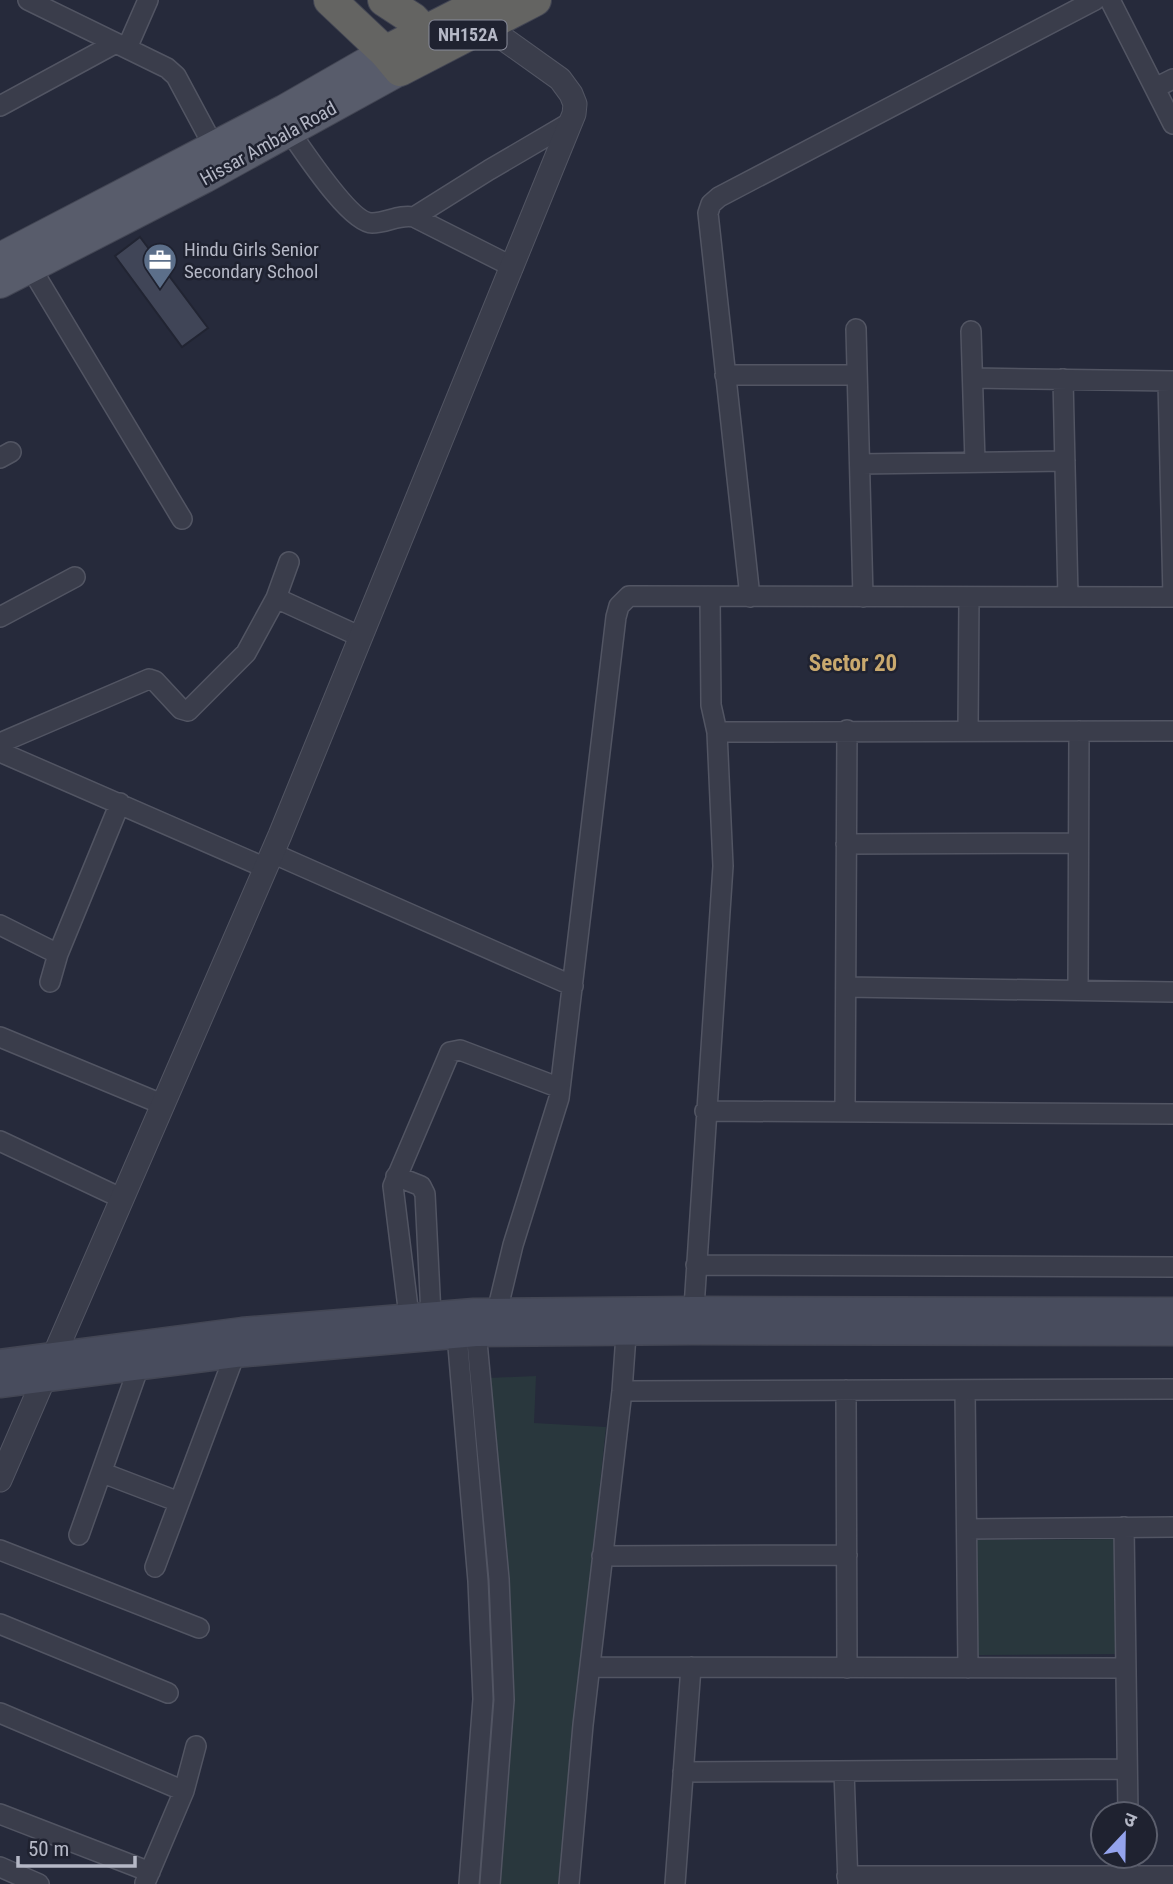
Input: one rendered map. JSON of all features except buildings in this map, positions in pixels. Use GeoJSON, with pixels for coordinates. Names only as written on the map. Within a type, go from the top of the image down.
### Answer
{"type":"FeatureCollection","features":[{"type":"Feature","properties":{"kind":"highway"},"geometry":{"type":"LineString","coordinates":[[330,0],[393,61]]}},
{"type":"Feature","properties":{"kind":"highway","name":"NH152A"},"geometry":{"type":"LineString","coordinates":[[384,0],[433,39]]}},
{"type":"Feature","properties":{"kind":"highway","name":"Hissar Ambala Road"},"geometry":{"type":"LineString","coordinates":[[393,61],[479,13],[535,0]]}},
{"type":"Feature","properties":{"kind":"main road","name":"Hissar Ambala Road"},"geometry":{"type":"LineString","coordinates":[[17,257],[290,132],[393,61]]}},
{"type":"Feature","properties":{"kind":"main road","name":"Hissar Ambala Road"},"geometry":{"type":"LineString","coordinates":[[0,283],[17,257],[213,145],[393,61]]}},
{"type":"Feature","properties":{"kind":"main road"},"geometry":{"type":"LineString","coordinates":[[0,1384],[51,1367],[143,1355],[242,1331],[462,1321],[627,1322],[1173,1311]]}},
{"type":"Feature","properties":{"kind":"main road"},"geometry":{"type":"LineString","coordinates":[[693,1320],[1173,1332]]}},
{"type":"Feature","properties":{"kind":"main road"},"geometry":{"type":"LineString","coordinates":[[143,1355],[235,1354],[462,1321]]}},
{"type":"Feature","properties":{"kind":"main road"},"geometry":{"type":"LineString","coordinates":[[0,1363],[51,1367]]}},
{"type":"Feature","properties":{"kind":"street"},"geometry":{"type":"LineString","coordinates":[[28,0],[167,68],[176,76],[213,145]]}},
{"type":"Feature","properties":{"kind":"street"},"geometry":{"type":"LineString","coordinates":[[0,106],[121,45],[148,0]]}},
{"type":"Feature","properties":{"kind":"street"},"geometry":{"type":"LineString","coordinates":[[750,597],[708,213],[713,201],[1095,0]]}},
{"type":"Feature","properties":{"kind":"street"},"geometry":{"type":"LineString","coordinates":[[1110,0],[1173,124]]}},
{"type":"Feature","properties":{"kind":"street"},"geometry":{"type":"LineString","coordinates":[[0,1480],[269,861],[574,114],[575,104],[571,94],[560,79],[479,13]]}},
{"type":"Feature","properties":{"kind":"street"},"geometry":{"type":"LineString","coordinates":[[1155,88],[1173,79]]}},
{"type":"Feature","properties":{"kind":"street"},"geometry":{"type":"LineString","coordinates":[[414,216],[571,122]]}},
{"type":"Feature","properties":{"kind":"street"},"geometry":{"type":"LineString","coordinates":[[290,132],[317,172],[360,220],[373,223],[414,216],[513,267]]}},
{"type":"Feature","properties":{"kind":"street"},"geometry":{"type":"LineString","coordinates":[[17,257],[182,519]]}},
{"type":"Feature","properties":{"kind":"street"},"geometry":{"type":"LineString","coordinates":[[856,329],[863,597]]}},
{"type":"Feature","properties":{"kind":"street"},"geometry":{"type":"LineString","coordinates":[[971,331],[975,462]]}},
{"type":"Feature","properties":{"kind":"street"},"geometry":{"type":"LineString","coordinates":[[725,374],[857,375]]}},
{"type":"Feature","properties":{"kind":"street"},"geometry":{"type":"LineString","coordinates":[[462,1321],[513,1245],[559,1098],[619,606],[629,596],[1173,597],[1171,381],[972,378]]}},
{"type":"Feature","properties":{"kind":"street"},"geometry":{"type":"LineString","coordinates":[[1063,379],[1068,597]]}},
{"type":"Feature","properties":{"kind":"street"},"geometry":{"type":"LineString","coordinates":[[860,464],[1065,461]]}},
{"type":"Feature","properties":{"kind":"street"},"geometry":{"type":"LineString","coordinates":[[0,743],[149,679],[155,681],[181,709],[188,711],[240,661],[276,598],[289,562]]}},
{"type":"Feature","properties":{"kind":"street"},"geometry":{"type":"LineString","coordinates":[[0,617],[75,577]]}},
{"type":"Feature","properties":{"kind":"street"},"geometry":{"type":"LineString","coordinates":[[693,1320],[723,866],[717,732],[711,705],[710,597]]}},
{"type":"Feature","properties":{"kind":"street"},"geometry":{"type":"LineString","coordinates":[[968,731],[970,597]]}},
{"type":"Feature","properties":{"kind":"street"},"geometry":{"type":"LineString","coordinates":[[276,598],[361,637]]}},
{"type":"Feature","properties":{"kind":"street"},"geometry":{"type":"LineString","coordinates":[[845,1112],[847,730]]}},
{"type":"Feature","properties":{"kind":"street"},"geometry":{"type":"LineString","coordinates":[[1078,990],[1079,731]]}},
{"type":"Feature","properties":{"kind":"street"},"geometry":{"type":"LineString","coordinates":[[717,732],[1173,731]]}},
{"type":"Feature","properties":{"kind":"street"},"geometry":{"type":"LineString","coordinates":[[0,752],[573,986]]}},
{"type":"Feature","properties":{"kind":"street"},"geometry":{"type":"LineString","coordinates":[[50,982],[58,954],[120,803]]}},
{"type":"Feature","properties":{"kind":"street"},"geometry":{"type":"LineString","coordinates":[[846,844],[1078,843]]}},
{"type":"Feature","properties":{"kind":"street"},"geometry":{"type":"LineString","coordinates":[[0,925],[58,954]]}},
{"type":"Feature","properties":{"kind":"street"},"geometry":{"type":"LineString","coordinates":[[846,987],[1173,992]]}},
{"type":"Feature","properties":{"kind":"street"},"geometry":{"type":"LineString","coordinates":[[0,1037],[164,1105]]}},
{"type":"Feature","properties":{"kind":"street"},"geometry":{"type":"LineString","coordinates":[[469,1884],[483,1699],[462,1321],[393,1190],[396,1176],[447,1056],[453,1050],[460,1050],[561,1088]]}},
{"type":"Feature","properties":{"kind":"street"},"geometry":{"type":"LineString","coordinates":[[705,1111],[1173,1114]]}},
{"type":"Feature","properties":{"kind":"street"},"geometry":{"type":"LineString","coordinates":[[0,1141],[123,1199]]}},
{"type":"Feature","properties":{"kind":"street"},"geometry":{"type":"LineString","coordinates":[[396,1176],[421,1186],[425,1194],[462,1321],[499,1579],[504,1700],[490,1884]]}},
{"type":"Feature","properties":{"kind":"street"},"geometry":{"type":"LineString","coordinates":[[696,1265],[1173,1267]]}},
{"type":"Feature","properties":{"kind":"street"},"geometry":{"type":"LineString","coordinates":[[569,1884],[590,1667],[622,1391],[627,1322]]}},
{"type":"Feature","properties":{"kind":"street"},"geometry":{"type":"LineString","coordinates":[[155,1567],[235,1354]]}},
{"type":"Feature","properties":{"kind":"street"},"geometry":{"type":"LineString","coordinates":[[79,1535],[143,1355]]}},
{"type":"Feature","properties":{"kind":"street"},"geometry":{"type":"LineString","coordinates":[[622,1391],[1173,1389]]}},
{"type":"Feature","properties":{"kind":"street"},"geometry":{"type":"LineString","coordinates":[[846,1390],[847,1668]]}},
{"type":"Feature","properties":{"kind":"street"},"geometry":{"type":"LineString","coordinates":[[965,1390],[968,1668]]}},
{"type":"Feature","properties":{"kind":"street"},"geometry":{"type":"LineString","coordinates":[[103,1473],[179,1502]]}},
{"type":"Feature","properties":{"kind":"street"},"geometry":{"type":"LineString","coordinates":[[1124,1527],[1128,1800]]}},
{"type":"Feature","properties":{"kind":"street"},"geometry":{"type":"LineString","coordinates":[[967,1528],[1173,1527]]}},
{"type":"Feature","properties":{"kind":"street"},"geometry":{"type":"LineString","coordinates":[[0,1550],[199,1629]]}},
{"type":"Feature","properties":{"kind":"street"},"geometry":{"type":"LineString","coordinates":[[602,1556],[847,1555]]}},
{"type":"Feature","properties":{"kind":"street"},"geometry":{"type":"LineString","coordinates":[[0,1624],[168,1693]]}},
{"type":"Feature","properties":{"kind":"street"},"geometry":{"type":"LineString","coordinates":[[590,1667],[1126,1668]]}},
{"type":"Feature","properties":{"kind":"street"},"geometry":{"type":"LineString","coordinates":[[675,1884],[691,1667]]}},
{"type":"Feature","properties":{"kind":"street"},"geometry":{"type":"LineString","coordinates":[[0,1713],[184,1791]]}},
{"type":"Feature","properties":{"kind":"street"},"geometry":{"type":"LineString","coordinates":[[0,1814],[147,1878],[184,1791],[195,1746]]}},
{"type":"Feature","properties":{"kind":"street"},"geometry":{"type":"LineString","coordinates":[[683,1772],[1127,1769]]}},
{"type":"Feature","properties":{"kind":"street"},"geometry":{"type":"LineString","coordinates":[[844,1771],[847,1880],[1173,1876]]}},
{"type":"Feature","properties":{"kind":"street"},"geometry":{"type":"LineString","coordinates":[[0,1867],[39,1884]]}},
{"type":"Feature","properties":{"kind":"street"},"geometry":{"type":"LineString","coordinates":[[1129,1870],[1129,1876]]}},
{"type":"Feature","properties":{"kind":"shaded area"},"geometry":{"type":"Polygon","coordinates":[[[536,1376],[534,1423],[606,1427],[558,1884],[497,1884],[510,1692],[488,1378],[536,1376]]]}},
{"type":"Feature","properties":{"kind":"shaded area"},"geometry":{"type":"Polygon","coordinates":[[[1117,1539],[1118,1654],[978,1655],[977,1540],[1117,1539]]]}},
{"type":"Feature","properties":{"kind":"place","name":"Hindu Girls Senior Secondary School"},"geometry":{"type":"Point","coordinates":[160,290]}},
{"type":"Feature","properties":{"kind":"district","name":"Sector 20"},"geometry":{"type":"Point","coordinates":[853,663]}}]}
